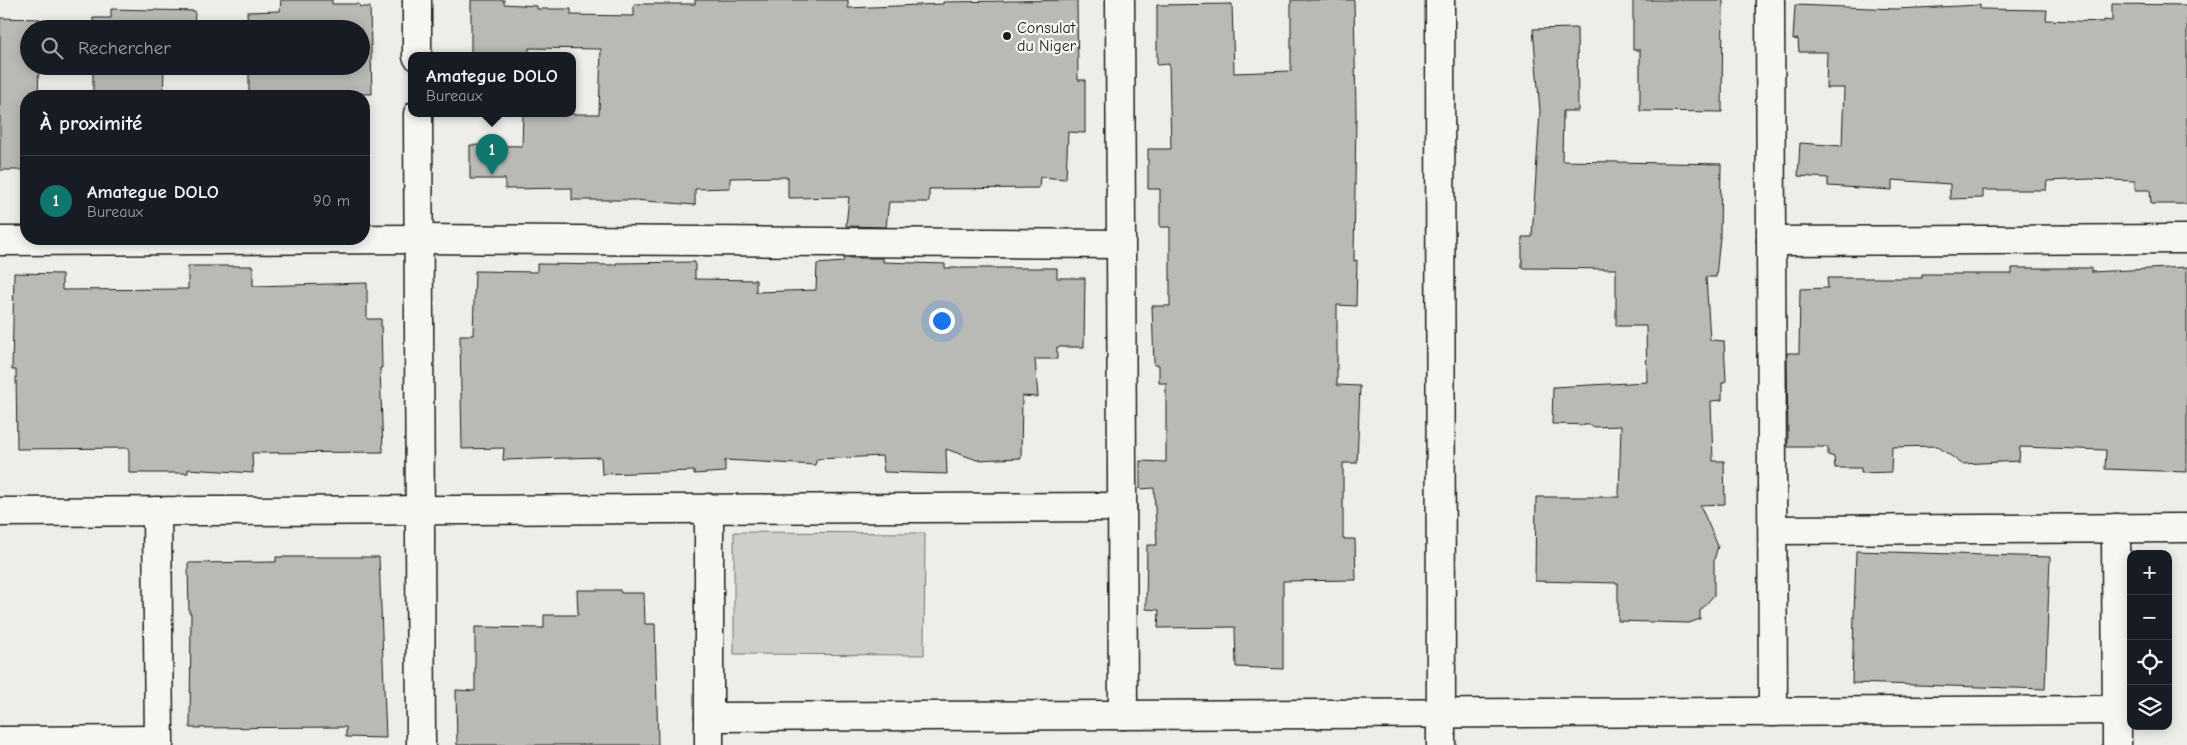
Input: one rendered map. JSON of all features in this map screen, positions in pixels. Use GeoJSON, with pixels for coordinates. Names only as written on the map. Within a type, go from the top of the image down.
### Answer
{"type":"FeatureCollection","features":[{"type":"Feature","properties":{"kind":"street"},"geometry":{"type":"LineString","coordinates":[[417,0],[417,52]]}},
{"type":"Feature","properties":{"kind":"street"},"geometry":{"type":"LineString","coordinates":[[1120,0],[1123,715]]}},
{"type":"Feature","properties":{"kind":"street"},"geometry":{"type":"LineString","coordinates":[[1440,0],[1441,745]]}},
{"type":"Feature","properties":{"kind":"street"},"geometry":{"type":"LineString","coordinates":[[1770,0],[1773,712]]}},
{"type":"Feature","properties":{"kind":"street"},"geometry":{"type":"LineString","coordinates":[[418,117],[421,745]]}},
{"type":"Feature","properties":{"kind":"street"},"geometry":{"type":"LineString","coordinates":[[370,239],[1120,244]]}},
{"type":"Feature","properties":{"kind":"street"},"geometry":{"type":"LineString","coordinates":[[1771,241],[2187,239]]}},
{"type":"Feature","properties":{"kind":"street"},"geometry":{"type":"LineString","coordinates":[[0,241],[20,241]]}},
{"type":"Feature","properties":{"kind":"street"},"geometry":{"type":"LineString","coordinates":[[0,512],[1122,507]]}},
{"type":"Feature","properties":{"kind":"street"},"geometry":{"type":"LineString","coordinates":[[709,508],[709,745]]}},
{"type":"Feature","properties":{"kind":"street"},"geometry":{"type":"LineString","coordinates":[[0,741],[158,742],[157,511]]}},
{"type":"Feature","properties":{"kind":"street"},"geometry":{"type":"LineString","coordinates":[[2116,528],[2117,745]]}},
{"type":"Feature","properties":{"kind":"street"},"geometry":{"type":"LineString","coordinates":[[1773,530],[2187,528]]}},
{"type":"Feature","properties":{"kind":"street"},"geometry":{"type":"LineString","coordinates":[[709,717],[2117,710]]}},
{"type":"Feature","properties":{"kind":"shaded area"},"geometry":{"type":"Polygon","coordinates":[[[734,532],[925,533],[924,655],[734,654],[734,532]]]}},
{"type":"Feature","properties":{"kind":"building"},"geometry":{"type":"Polygon","coordinates":[[[281,0],[332,0],[332,4],[359,4],[360,7],[370,7],[372,94],[370,94],[370,90],[249,90],[249,75],[370,75],[370,20],[247,20],[247,12],[280,11],[281,0]]]}},
{"type":"Feature","properties":{"kind":"building"},"geometry":{"type":"Polygon","coordinates":[[[471,0],[504,0],[504,4],[537,6],[537,9],[571,9],[571,15],[634,16],[634,4],[695,4],[695,0],[848,0],[848,8],[943,4],[943,2],[1077,0],[1078,80],[1085,80],[1085,133],[1068,132],[1066,179],[1040,177],[1039,188],[929,189],[929,202],[889,202],[886,227],[846,226],[849,197],[788,198],[788,177],[730,178],[730,188],[695,189],[695,205],[634,200],[572,200],[572,188],[505,189],[505,179],[470,179],[470,145],[522,146],[523,117],[576,117],[576,114],[599,114],[601,49],[529,48],[529,52],[471,52],[471,0]]]}},
{"type":"Feature","properties":{"kind":"building"},"geometry":{"type":"Polygon","coordinates":[[[1291,0],[1354,0],[1356,112],[1354,261],[1357,260],[1356,306],[1337,305],[1337,385],[1360,386],[1357,463],[1343,463],[1343,539],[1355,539],[1356,580],[1283,581],[1283,669],[1236,667],[1235,627],[1158,628],[1159,610],[1146,609],[1147,545],[1157,545],[1154,488],[1140,489],[1140,461],[1166,462],[1166,383],[1159,383],[1159,365],[1154,365],[1152,306],[1170,306],[1170,227],[1160,227],[1160,189],[1148,189],[1148,149],[1171,149],[1169,64],[1157,65],[1157,5],[1232,4],[1234,73],[1291,71],[1291,0]]]}},
{"type":"Feature","properties":{"kind":"building"},"geometry":{"type":"Polygon","coordinates":[[[1633,0],[1723,0],[1722,112],[1640,111],[1640,50],[1633,50],[1633,0]]]}},
{"type":"Feature","properties":{"kind":"building"},"geometry":{"type":"Polygon","coordinates":[[[2112,4],[2187,5],[2187,204],[2151,204],[2150,190],[2135,190],[2135,181],[2091,179],[2047,181],[2046,190],[1983,190],[1983,198],[1950,199],[1950,184],[1892,180],[1892,190],[1828,186],[1828,178],[1798,176],[1800,143],[1842,146],[1844,88],[1826,88],[1827,52],[1799,52],[1798,39],[1793,40],[1795,5],[1896,9],[1980,5],[1980,9],[2047,10],[2046,20],[2104,22],[2104,20],[2112,21],[2112,4]]]}},
{"type":"Feature","properties":{"kind":"building"},"geometry":{"type":"Polygon","coordinates":[[[111,9],[195,11],[194,20],[93,20],[93,18],[111,18],[111,9]]]}},
{"type":"Feature","properties":{"kind":"building"},"geometry":{"type":"Polygon","coordinates":[[[0,18],[40,19],[20,20],[20,75],[39,75],[38,90],[20,90],[20,170],[0,170],[0,18]]]}},
{"type":"Feature","properties":{"kind":"building"},"geometry":{"type":"Polygon","coordinates":[[[1577,28],[1578,111],[1563,111],[1562,161],[1721,164],[1720,237],[1716,277],[1706,277],[1710,340],[1724,341],[1726,381],[1722,383],[1722,400],[1711,401],[1713,461],[1724,461],[1725,504],[1700,505],[1718,546],[1714,560],[1714,595],[1700,611],[1700,619],[1689,623],[1618,621],[1618,583],[1535,581],[1536,497],[1619,497],[1621,426],[1592,427],[1592,425],[1552,424],[1553,387],[1647,382],[1646,326],[1616,326],[1616,269],[1522,268],[1522,237],[1532,237],[1540,111],[1533,29],[1577,28]]]}},
{"type":"Feature","properties":{"kind":"building"},"geometry":{"type":"Polygon","coordinates":[[[93,75],[164,75],[163,90],[93,90],[93,75]]]}},
{"type":"Feature","properties":{"kind":"building"},"geometry":{"type":"Polygon","coordinates":[[[844,258],[883,258],[883,262],[945,264],[945,268],[1057,268],[1057,278],[1085,278],[1084,347],[1057,347],[1057,359],[1035,359],[1038,397],[1022,396],[1021,458],[977,460],[946,449],[947,474],[884,472],[882,456],[817,459],[815,465],[725,460],[725,472],[694,474],[694,471],[602,474],[601,457],[503,460],[504,448],[462,449],[460,335],[473,335],[475,271],[537,272],[537,264],[616,265],[616,263],[695,262],[695,279],[756,280],[756,292],[816,290],[817,264],[843,262],[844,258]]]}},
{"type":"Feature","properties":{"kind":"building"},"geometry":{"type":"Polygon","coordinates":[[[188,266],[253,266],[253,286],[367,283],[367,319],[381,319],[382,368],[380,368],[383,452],[252,453],[253,473],[188,469],[188,473],[129,473],[129,448],[17,449],[16,370],[12,370],[14,273],[62,274],[62,290],[188,289],[188,266]]]}},
{"type":"Feature","properties":{"kind":"building"},"geometry":{"type":"Polygon","coordinates":[[[2187,267],[2187,472],[2105,469],[2106,450],[2020,447],[2019,461],[1962,464],[1937,446],[1892,447],[1891,472],[1861,473],[1861,468],[1835,468],[1834,457],[1828,455],[1828,447],[1788,447],[1787,353],[1799,353],[1800,289],[1828,288],[1827,278],[1922,278],[1922,274],[2012,274],[2012,268],[2091,268],[2091,272],[2187,267]]]}},
{"type":"Feature","properties":{"kind":"building"},"geometry":{"type":"Polygon","coordinates":[[[1856,551],[2050,557],[2045,689],[1852,683],[1856,551]]]}},
{"type":"Feature","properties":{"kind":"building"},"geometry":{"type":"Polygon","coordinates":[[[276,557],[379,557],[386,738],[346,737],[346,727],[190,728],[191,613],[189,613],[188,563],[276,562],[276,557]]]}},
{"type":"Feature","properties":{"kind":"building"},"geometry":{"type":"Polygon","coordinates":[[[577,590],[620,590],[621,593],[644,593],[645,624],[655,624],[658,745],[457,745],[456,690],[475,691],[475,627],[544,628],[544,615],[578,615],[577,590]]]}},
{"type":"Feature","properties":{"kind":"place","name":"Consulat du Niger"},"geometry":{"type":"Point","coordinates":[1007,36]}},
{"type":"Feature","properties":{"kind":"place","name":"Amategue DOLO"},"geometry":{"type":"Point","coordinates":[492,175]}}]}
